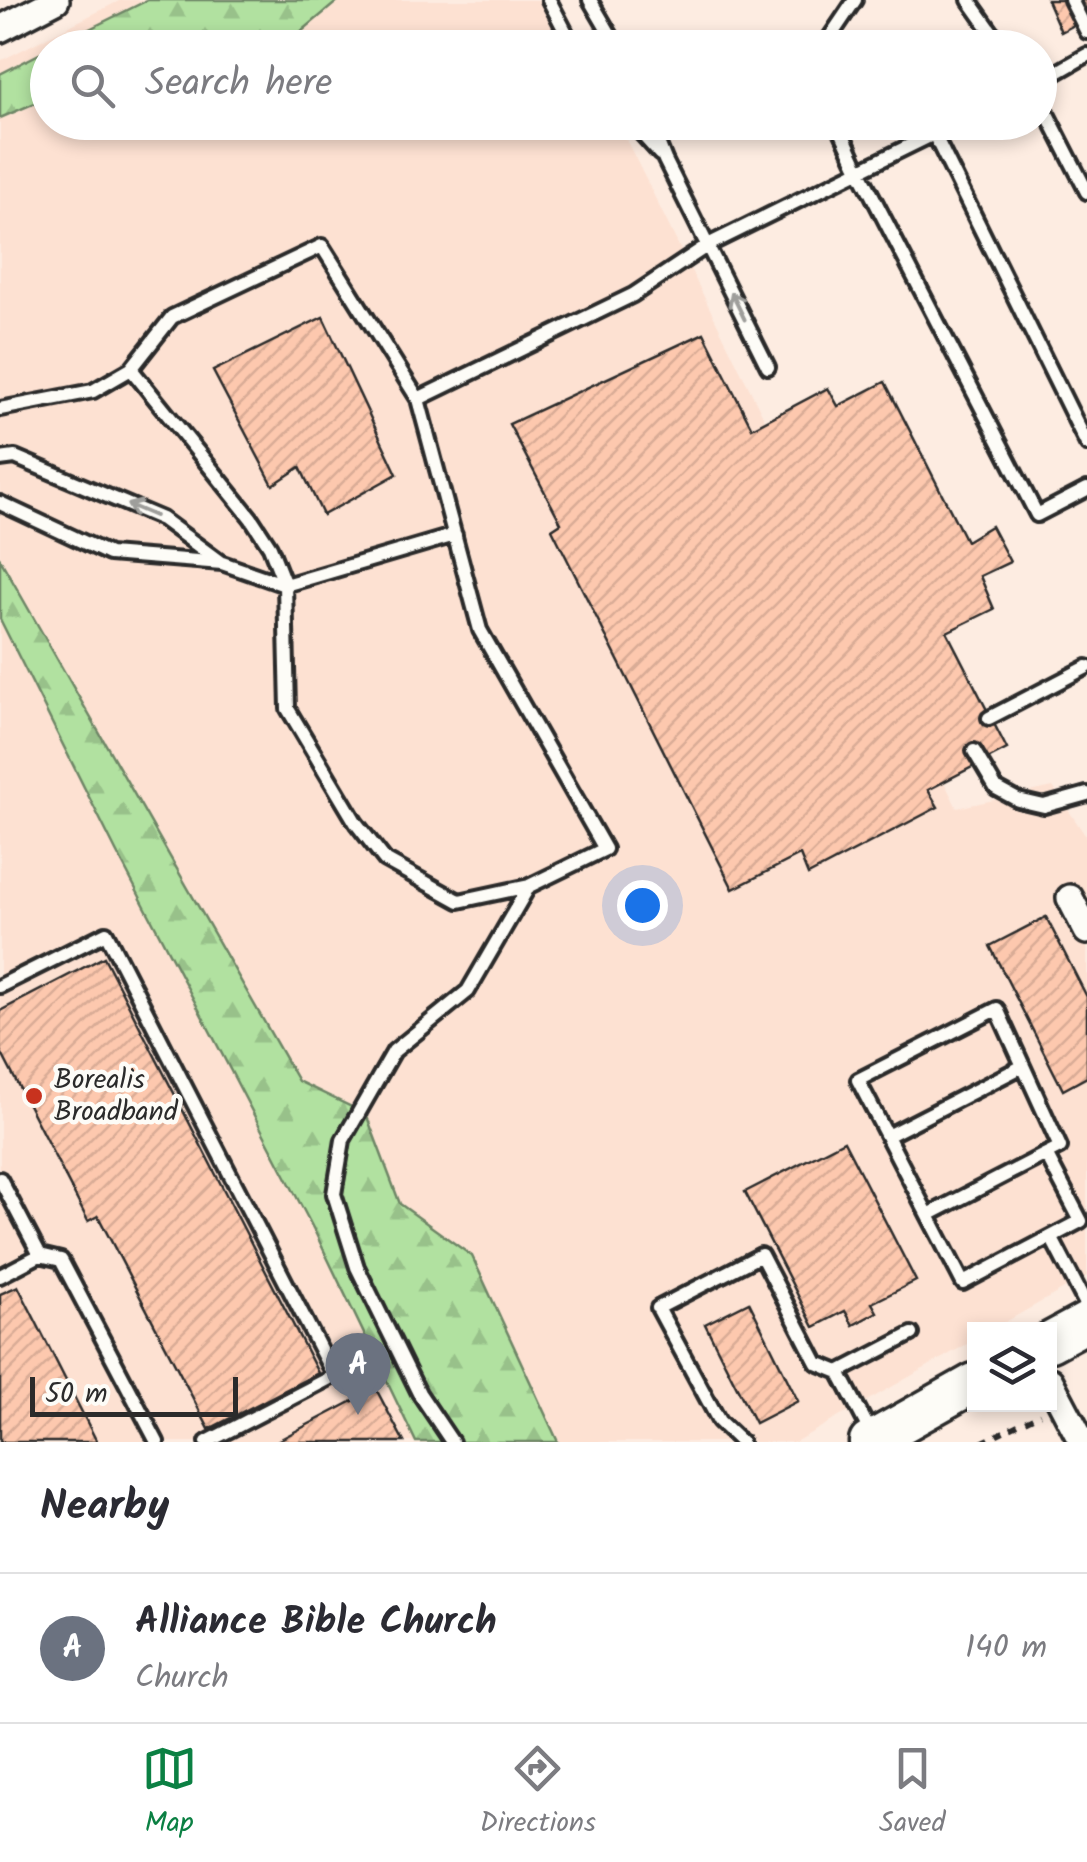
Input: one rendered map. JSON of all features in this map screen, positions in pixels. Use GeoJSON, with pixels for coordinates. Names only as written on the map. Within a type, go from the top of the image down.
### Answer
{"type":"FeatureCollection","features":[{"type":"Feature","properties":{"kind":"main road"},"geometry":{"type":"LineString","coordinates":[[1057,1338],[1087,1322]]}},
{"type":"Feature","properties":{"kind":"main road"},"geometry":{"type":"LineString","coordinates":[[872,1441],[967,1387]]}},
{"type":"Feature","properties":{"kind":"street"},"geometry":{"type":"LineString","coordinates":[[0,29],[56,0]]}},
{"type":"Feature","properties":{"kind":"street"},"geometry":{"type":"LineString","coordinates":[[1070,898],[1087,931]]}},
{"type":"Feature","properties":{"kind":"street"},"geometry":{"type":"LineString","coordinates":[[1057,1394],[1082,1442]]}},
{"type":"Feature","properties":{"kind":"lane"},"geometry":{"type":"LineString","coordinates":[[549,0],[565,30]]}},
{"type":"Feature","properties":{"kind":"lane"},"geometry":{"type":"LineString","coordinates":[[590,0],[608,30]]}},
{"type":"Feature","properties":{"kind":"lane"},"geometry":{"type":"LineString","coordinates":[[835,30],[855,0]]}},
{"type":"Feature","properties":{"kind":"lane"},"geometry":{"type":"LineString","coordinates":[[969,0],[991,30]]}},
{"type":"Feature","properties":{"kind":"lane"},"geometry":{"type":"LineString","coordinates":[[1071,0],[1087,32]]}},
{"type":"Feature","properties":{"kind":"lane"},"geometry":{"type":"LineString","coordinates":[[1057,73],[1087,56]]}},
{"type":"Feature","properties":{"kind":"lane"},"geometry":{"type":"LineString","coordinates":[[1057,133],[1087,192]]}},
{"type":"Feature","properties":{"kind":"lane"},"geometry":{"type":"LineString","coordinates":[[647,140],[665,160]]}},
{"type":"Feature","properties":{"kind":"lane"},"geometry":{"type":"LineString","coordinates":[[657,140],[768,368]]}},
{"type":"Feature","properties":{"kind":"lane"},"geometry":{"type":"LineString","coordinates":[[846,140],[1037,515],[1087,490]]}},
{"type":"Feature","properties":{"kind":"lane"},"geometry":{"type":"LineString","coordinates":[[418,399],[633,295],[708,245],[922,140]]}},
{"type":"Feature","properties":{"kind":"lane"},"geometry":{"type":"LineString","coordinates":[[937,140],[1087,444]]}},
{"type":"Feature","properties":{"kind":"lane"},"geometry":{"type":"LineString","coordinates":[[0,409],[93,391],[132,368],[172,316],[322,246],[418,399],[480,630],[605,849],[529,886],[459,901],[385,860],[356,823],[288,708],[285,585],[270,547],[132,368]]}},
{"type":"Feature","properties":{"kind":"lane"},"geometry":{"type":"LineString","coordinates":[[0,459],[16,457],[162,519],[222,563]]}},
{"type":"Feature","properties":{"kind":"lane"},"geometry":{"type":"LineString","coordinates":[[0,503],[109,554],[222,563],[285,585],[454,536]]}},
{"type":"Feature","properties":{"kind":"lane"},"geometry":{"type":"LineString","coordinates":[[989,718],[1087,668]]}},
{"type":"Feature","properties":{"kind":"lane"},"geometry":{"type":"LineString","coordinates":[[974,752],[996,788],[1018,800],[1044,806],[1087,794]]}},
{"type":"Feature","properties":{"kind":"lane"},"geometry":{"type":"LineString","coordinates":[[452,1442],[419,1393],[356,1267],[334,1194],[343,1140],[394,1051],[468,991],[529,886]]}},
{"type":"Feature","properties":{"kind":"lane"},"geometry":{"type":"LineString","coordinates":[[0,986],[106,933],[334,1376],[207,1442]]}},
{"type":"Feature","properties":{"kind":"lane"},"geometry":{"type":"LineString","coordinates":[[928,1215],[1046,1154],[1060,1147],[997,1010],[858,1080],[963,1283],[1080,1222],[1046,1154]]}},
{"type":"Feature","properties":{"kind":"lane"},"geometry":{"type":"LineString","coordinates":[[887,1136],[1023,1066]]}},
{"type":"Feature","properties":{"kind":"lane"},"geometry":{"type":"LineString","coordinates":[[0,1179],[40,1255]]}},
{"type":"Feature","properties":{"kind":"lane"},"geometry":{"type":"LineString","coordinates":[[1051,1237],[1087,1306]]}},
{"type":"Feature","properties":{"kind":"lane"},"geometry":{"type":"LineString","coordinates":[[0,1276],[40,1255],[61,1260],[157,1442]]}},
{"type":"Feature","properties":{"kind":"lane"},"geometry":{"type":"LineString","coordinates":[[741,1442],[718,1421],[658,1308],[761,1255],[817,1363],[839,1372],[872,1441]]}},
{"type":"Feature","properties":{"kind":"lane"},"geometry":{"type":"LineString","coordinates":[[839,1372],[912,1334]]}},
{"type":"Feature","properties":{"kind":"path"},"geometry":{"type":"LineString","coordinates":[[982,1442],[1023,1422]]}},
{"type":"Feature","properties":{"kind":"shaded area"},"geometry":{"type":"Polygon","coordinates":[[[121,0],[557,0],[572,30],[61,30],[121,0]]]}},
{"type":"Feature","properties":{"kind":"shaded area"},"geometry":{"type":"Polygon","coordinates":[[[30,46],[30,140],[626,140],[957,808],[1053,787],[1087,838],[1087,1276],[1005,1322],[967,1322],[967,1344],[795,1442],[0,1442],[0,61],[30,46]]]}},
{"type":"Feature","properties":{"kind":"green space"},"geometry":{"type":"Polygon","coordinates":[[[148,0],[339,0],[303,30],[87,30],[148,0]]]}},
{"type":"Feature","properties":{"kind":"green space"},"geometry":{"type":"Polygon","coordinates":[[[30,59],[30,105],[0,118],[0,74],[30,59]]]}},
{"type":"Feature","properties":{"kind":"green space"},"geometry":{"type":"Polygon","coordinates":[[[0,559],[298,1081],[366,1114],[400,1204],[472,1256],[558,1442],[416,1442],[315,1232],[0,619],[0,559]]]}},
{"type":"Feature","properties":{"kind":"building"},"geometry":{"type":"Polygon","coordinates":[[[1047,0],[1087,0],[1087,18],[1061,32],[1047,0]]]}},
{"type":"Feature","properties":{"kind":"building"},"geometry":{"type":"Polygon","coordinates":[[[323,317],[397,474],[323,515],[300,467],[273,485],[213,371],[323,317]]]}},
{"type":"Feature","properties":{"kind":"building"},"geometry":{"type":"Polygon","coordinates":[[[704,333],[752,428],[828,388],[838,406],[885,382],[966,541],[991,526],[1010,562],[980,576],[994,609],[947,632],[1007,749],[928,790],[938,807],[808,875],[800,855],[733,889],[552,529],[561,523],[509,424],[704,333]]]}},
{"type":"Feature","properties":{"kind":"building"},"geometry":{"type":"Polygon","coordinates":[[[1046,917],[1087,997],[1087,1077],[1063,1090],[990,946],[1046,917]]]}},
{"type":"Feature","properties":{"kind":"building"},"geometry":{"type":"Polygon","coordinates":[[[104,957],[318,1373],[209,1429],[98,1216],[88,1221],[0,1050],[0,1011],[104,957]]]}},
{"type":"Feature","properties":{"kind":"building"},"geometry":{"type":"Polygon","coordinates":[[[844,1141],[916,1281],[872,1303],[877,1312],[853,1325],[845,1311],[814,1327],[745,1192],[844,1141]]]}},
{"type":"Feature","properties":{"kind":"building"},"geometry":{"type":"Polygon","coordinates":[[[18,1286],[97,1442],[0,1442],[0,1294],[18,1286]]]}},
{"type":"Feature","properties":{"kind":"building"},"geometry":{"type":"Polygon","coordinates":[[[749,1302],[798,1401],[755,1423],[705,1324],[749,1302]]]}},
{"type":"Feature","properties":{"kind":"building"},"geometry":{"type":"Polygon","coordinates":[[[376,1389],[404,1442],[275,1442],[376,1389]]]}},
{"type":"Feature","properties":{"kind":"place","name":"Borealis Broadband"},"geometry":{"type":"Point","coordinates":[34,1096]}},
{"type":"Feature","properties":{"kind":"place","name":"Alliance Bible Church"},"geometry":{"type":"Point","coordinates":[358,1415]}}]}
